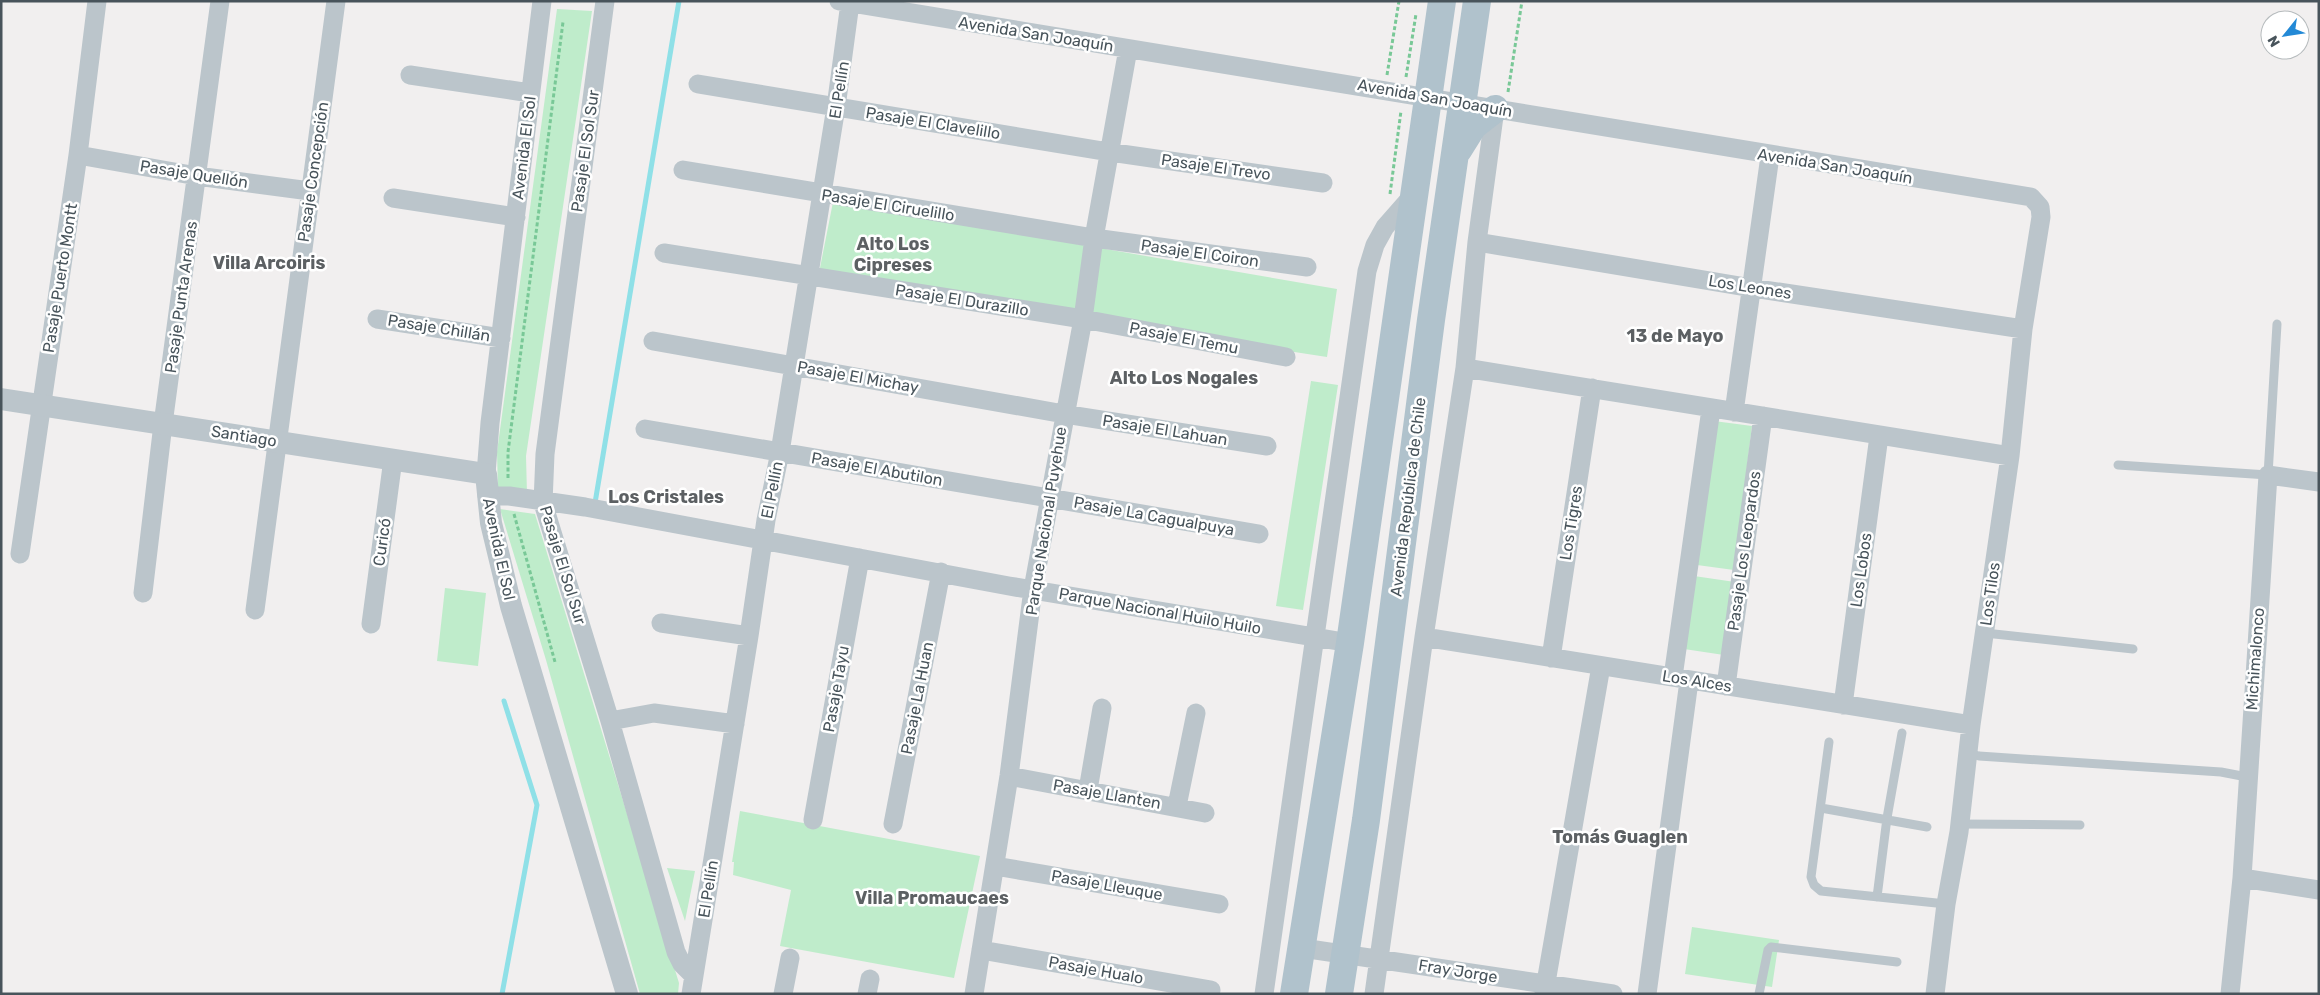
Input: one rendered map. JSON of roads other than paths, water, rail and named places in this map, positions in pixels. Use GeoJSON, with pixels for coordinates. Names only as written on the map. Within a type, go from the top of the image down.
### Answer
{"type":"FeatureCollection","features":[{"type":"Feature","properties":{"kind":"main road"},"geometry":{"type":"LineString","coordinates":[[1294,994],[1350,644],[1415,193],[1416,95],[1442,1]]}},
{"type":"Feature","properties":{"kind":"main road","name":"Avenida República de Chile"},"geometry":{"type":"LineString","coordinates":[[1340,994],[1366,820],[1430,330],[1477,1]]}},
{"type":"Feature","properties":{"kind":"main road"},"geometry":{"type":"LineString","coordinates":[[1455,158],[1459,147],[1473,126],[1500,109]]}},
{"type":"Feature","properties":{"kind":"street","name":"Pasaje Puerto Montt"},"geometry":{"type":"LineString","coordinates":[[20,554],[78,155],[97,1]]}},
{"type":"Feature","properties":{"kind":"street","name":"Pasaje Punta Arenas"},"geometry":{"type":"LineString","coordinates":[[143,593],[163,424],[220,1]]}},
{"type":"Feature","properties":{"kind":"street","name":"Pasaje Concepción"},"geometry":{"type":"LineString","coordinates":[[255,610],[336,1]]}},
{"type":"Feature","properties":{"kind":"street","name":"Avenida El Sol"},"geometry":{"type":"LineString","coordinates":[[542,1],[486,474],[498,496],[491,523],[512,606],[626,994]]}},
{"type":"Feature","properties":{"kind":"street","name":"Pasaje El Sol Sur"},"geometry":{"type":"LineString","coordinates":[[605,1],[545,454],[543,502],[610,721],[676,952],[692,985]]}},
{"type":"Feature","properties":{"kind":"street","name":"Avenida San Joaquín"},"geometry":{"type":"LineString","coordinates":[[845,2],[1384,89],[1770,156],[2031,197]]}},
{"type":"Feature","properties":{"kind":"street","name":"El Pellín"},"geometry":{"type":"LineString","coordinates":[[692,985],[766,520],[780,452],[836,107],[845,2]]}},
{"type":"Feature","properties":{"kind":"street","name":"Parque Nacional Puyehue"},"geometry":{"type":"LineString","coordinates":[[974,994],[1009,776],[1033,589],[1083,319],[1108,152],[1128,49]]}},
{"type":"Feature","properties":{"kind":"street"},"geometry":{"type":"LineString","coordinates":[[410,75],[530,93]]}},
{"type":"Feature","properties":{"kind":"street","name":"Pasaje El Clavelillo"},"geometry":{"type":"LineString","coordinates":[[698,84],[1108,152]]}},
{"type":"Feature","properties":{"kind":"street"},"geometry":{"type":"LineString","coordinates":[[1374,994],[1424,637],[1466,368],[1477,242],[1500,109]]}},
{"type":"Feature","properties":{"kind":"street","name":"Pasaje El Trevo"},"geometry":{"type":"LineString","coordinates":[[1108,152],[1323,182]]}},
{"type":"Feature","properties":{"kind":"street","name":"Pasaje Quellón"},"geometry":{"type":"LineString","coordinates":[[78,155],[197,176],[310,191]]}},
{"type":"Feature","properties":{"kind":"street"},"geometry":{"type":"LineString","coordinates":[[1734,412],[1770,156]]}},
{"type":"Feature","properties":{"kind":"street","name":"Pasaje El Ciruelillo"},"geometry":{"type":"LineString","coordinates":[[683,170],[1094,238]]}},
{"type":"Feature","properties":{"kind":"street"},"geometry":{"type":"LineString","coordinates":[[1264,994],[1367,271],[1376,245],[1385,227],[1415,193]]}},
{"type":"Feature","properties":{"kind":"street","name":"Los Tilos"},"geometry":{"type":"LineString","coordinates":[[1935,994],[1946,904],[1959,824],[1971,725],[2010,456],[2023,329],[2042,217],[2040,207],[2031,197]]}},
{"type":"Feature","properties":{"kind":"street"},"geometry":{"type":"LineString","coordinates":[[393,198],[516,217]]}},
{"type":"Feature","properties":{"kind":"street","name":"Pasaje El Coiron"},"geometry":{"type":"LineString","coordinates":[[1094,238],[1307,268]]}},
{"type":"Feature","properties":{"kind":"street","name":"Los Leones"},"geometry":{"type":"LineString","coordinates":[[1477,242],[1752,288],[2023,329]]}},
{"type":"Feature","properties":{"kind":"street","name":"Pasaje El Durazillo"},"geometry":{"type":"LineString","coordinates":[[664,253],[1083,319]]}},
{"type":"Feature","properties":{"kind":"street","name":"Pasaje Chillán"},"geometry":{"type":"LineString","coordinates":[[377,319],[501,338]]}},
{"type":"Feature","properties":{"kind":"street","name":"Pasaje El Temu"},"geometry":{"type":"LineString","coordinates":[[1083,319],[1286,358]]}},
{"type":"Feature","properties":{"kind":"street","name":"Pasaje El Michay"},"geometry":{"type":"LineString","coordinates":[[652,341],[1064,414]]}},
{"type":"Feature","properties":{"kind":"street"},"geometry":{"type":"LineString","coordinates":[[1466,368],[2010,456]]}},
{"type":"Feature","properties":{"kind":"street","name":"Los Tigres"},"geometry":{"type":"LineString","coordinates":[[1551,658],[1592,388]]}},
{"type":"Feature","properties":{"kind":"street","name":"Santiago"},"geometry":{"type":"LineString","coordinates":[[1,399],[486,474]]}},
{"type":"Feature","properties":{"kind":"street"},"geometry":{"type":"LineString","coordinates":[[1647,994],[1711,409]]}},
{"type":"Feature","properties":{"kind":"street","name":"Pasaje El Lahuan"},"geometry":{"type":"LineString","coordinates":[[1064,414],[1267,446]]}},
{"type":"Feature","properties":{"kind":"street","name":"Pasaje Los Leopardos"},"geometry":{"type":"LineString","coordinates":[[1726,686],[1763,416]]}},
{"type":"Feature","properties":{"kind":"street","name":"Pasaje El Abutilon"},"geometry":{"type":"LineString","coordinates":[[645,429],[1050,498]]}},
{"type":"Feature","properties":{"kind":"street","name":"Los Lobos"},"geometry":{"type":"LineString","coordinates":[[1844,705],[1879,436]]}},
{"type":"Feature","properties":{"kind":"street","name":"Curicó"},"geometry":{"type":"LineString","coordinates":[[371,624],[393,459]]}},
{"type":"Feature","properties":{"kind":"street"},"geometry":{"type":"LineString","coordinates":[[2268,475],[2319,482]]}},
{"type":"Feature","properties":{"kind":"street","name":"Michimalonco"},"geometry":{"type":"LineString","coordinates":[[2230,994],[2242,878],[2247,777],[2268,475]]}},
{"type":"Feature","properties":{"kind":"street","name":"Parque Nacional Huilo Huilo"},"geometry":{"type":"LineString","coordinates":[[498,496],[585,507],[764,542],[1350,644]]}},
{"type":"Feature","properties":{"kind":"street","name":"Pasaje La Cagualpuya"},"geometry":{"type":"LineString","coordinates":[[1050,498],[1258,534]]}},
{"type":"Feature","properties":{"kind":"street","name":"Pasaje Tayu"},"geometry":{"type":"LineString","coordinates":[[813,820],[860,558]]}},
{"type":"Feature","properties":{"kind":"street","name":"Pasaje La Huan"},"geometry":{"type":"LineString","coordinates":[[894,824],[941,572]]}},
{"type":"Feature","properties":{"kind":"street"},"geometry":{"type":"LineString","coordinates":[[661,624],[749,636]]}},
{"type":"Feature","properties":{"kind":"street","name":"Los Alces"},"geometry":{"type":"LineString","coordinates":[[1424,637],[1971,725]]}},
{"type":"Feature","properties":{"kind":"street"},"geometry":{"type":"LineString","coordinates":[[1545,989],[1601,666]]}},
{"type":"Feature","properties":{"kind":"street"},"geometry":{"type":"LineString","coordinates":[[1088,790],[1102,708]]}},
{"type":"Feature","properties":{"kind":"street"},"geometry":{"type":"LineString","coordinates":[[610,721],[654,713],[735,724]]}},
{"type":"Feature","properties":{"kind":"street"},"geometry":{"type":"LineString","coordinates":[[1177,806],[1196,713]]}},
{"type":"Feature","properties":{"kind":"street","name":"Pasaje Llanten"},"geometry":{"type":"LineString","coordinates":[[1009,776],[1205,812]]}},
{"type":"Feature","properties":{"kind":"street","name":"Pasaje Lleuque"},"geometry":{"type":"LineString","coordinates":[[995,866],[1218,904]]}},
{"type":"Feature","properties":{"kind":"street"},"geometry":{"type":"LineString","coordinates":[[2242,878],[2319,890]]}},
{"type":"Feature","properties":{"kind":"street","name":"Fray Jorge"},"geometry":{"type":"LineString","coordinates":[[1302,948],[1378,959],[1545,989],[1613,994]]}},
{"type":"Feature","properties":{"kind":"street","name":"Pasaje Hualo"},"geometry":{"type":"LineString","coordinates":[[981,950],[1211,990]]}},
{"type":"Feature","properties":{"kind":"street"},"geometry":{"type":"LineString","coordinates":[[783,994],[790,958]]}},
{"type":"Feature","properties":{"kind":"lane","name":"Michimalonco"},"geometry":{"type":"LineString","coordinates":[[2268,475],[2277,324]]}},
{"type":"Feature","properties":{"kind":"lane"},"geometry":{"type":"LineString","coordinates":[[2118,465],[2268,475]]}},
{"type":"Feature","properties":{"kind":"lane"},"geometry":{"type":"LineString","coordinates":[[1985,633],[2133,649]]}},
{"type":"Feature","properties":{"kind":"lane"},"geometry":{"type":"LineString","coordinates":[[1877,897],[1887,818],[1902,733]]}},
{"type":"Feature","properties":{"kind":"lane"},"geometry":{"type":"LineString","coordinates":[[1829,742],[1811,877],[1814,886],[1821,891],[1946,904]]}},
{"type":"Feature","properties":{"kind":"lane"},"geometry":{"type":"LineString","coordinates":[[1968,753],[1979,756],[2221,772],[2247,777]]}},
{"type":"Feature","properties":{"kind":"lane"},"geometry":{"type":"LineString","coordinates":[[1821,808],[1887,818],[1927,827]]}},
{"type":"Feature","properties":{"kind":"lane"},"geometry":{"type":"LineString","coordinates":[[1959,824],[2080,825]]}},
{"type":"Feature","properties":{"kind":"lane"},"geometry":{"type":"LineString","coordinates":[[1759,994],[1768,950],[1771,947],[1898,962]]}},
{"type":"Feature","properties":{"kind":"waterway"},"geometry":{"type":"LineString","coordinates":[[595,503],[679,1]]}},
{"type":"Feature","properties":{"kind":"waterway"},"geometry":{"type":"LineString","coordinates":[[502,994],[537,805],[504,701]]}},
{"type":"Feature","properties":{"kind":"district","name":"Alto Los Cipreses"},"geometry":{"type":"Point","coordinates":[893,254]}},
{"type":"Feature","properties":{"kind":"district","name":"Villa Arcoiris"},"geometry":{"type":"Point","coordinates":[269,263]}},
{"type":"Feature","properties":{"kind":"district","name":"13 de Mayo"},"geometry":{"type":"Point","coordinates":[1675,336]}},
{"type":"Feature","properties":{"kind":"district","name":"Alto Los Nogales"},"geometry":{"type":"Point","coordinates":[1184,378]}},
{"type":"Feature","properties":{"kind":"district","name":"Los Cristales"},"geometry":{"type":"Point","coordinates":[666,497]}},
{"type":"Feature","properties":{"kind":"district","name":"Tomás Guaglen"},"geometry":{"type":"Point","coordinates":[1620,837]}},
{"type":"Feature","properties":{"kind":"district","name":"Villa Promaucaes"},"geometry":{"type":"Point","coordinates":[932,898]}}]}
